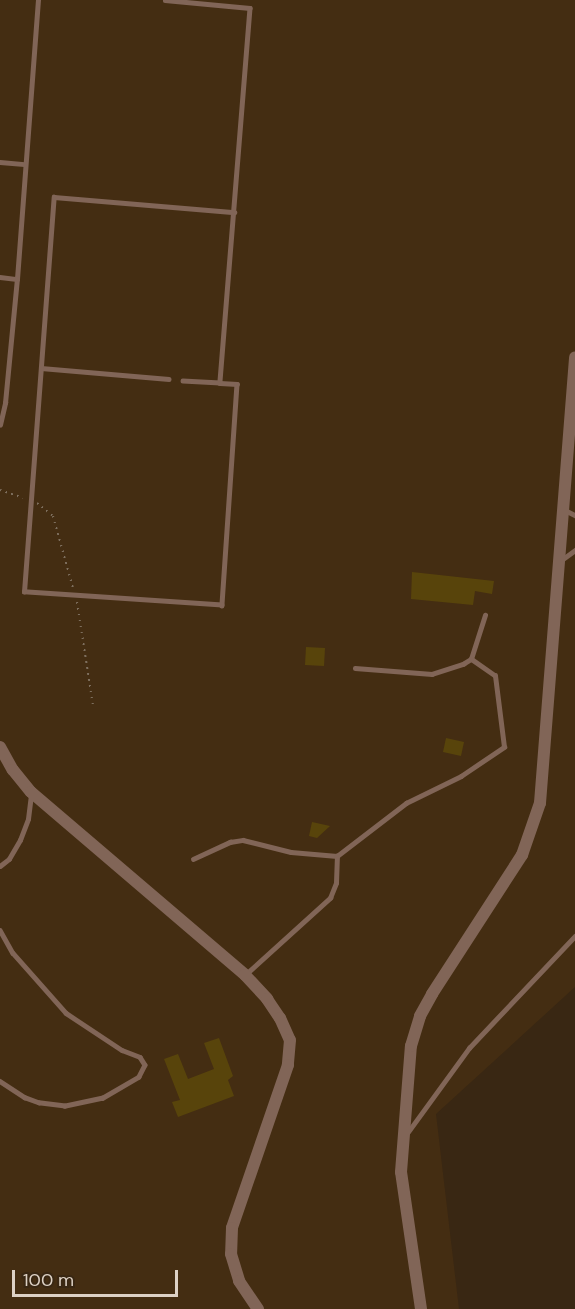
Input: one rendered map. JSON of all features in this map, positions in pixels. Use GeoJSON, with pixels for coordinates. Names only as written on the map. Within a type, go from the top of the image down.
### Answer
{"type":"FeatureCollection","features":[{"type":"Feature","properties":{"kind":"street"},"geometry":{"type":"LineString","coordinates":[[421,1309],[401,1172],[411,1046],[420,1016],[522,855],[534,826],[543,779],[575,357]]}},
{"type":"Feature","properties":{"kind":"street"},"geometry":{"type":"LineString","coordinates":[[0,747],[13,770],[31,792],[245,975],[267,999],[290,1040],[288,1065],[232,1228],[231,1254],[239,1281],[258,1309]]}},
{"type":"Feature","properties":{"kind":"lane"},"geometry":{"type":"LineString","coordinates":[[0,425],[5,403],[17,279],[38,0]]}},
{"type":"Feature","properties":{"kind":"lane"},"geometry":{"type":"LineString","coordinates":[[165,0],[250,9],[220,383]]}},
{"type":"Feature","properties":{"kind":"lane"},"geometry":{"type":"LineString","coordinates":[[0,162],[24,164]]}},
{"type":"Feature","properties":{"kind":"lane"},"geometry":{"type":"LineString","coordinates":[[183,381],[237,384],[222,604],[24,592],[54,197],[234,212]]}},
{"type":"Feature","properties":{"kind":"lane"},"geometry":{"type":"LineString","coordinates":[[0,277],[17,279]]}},
{"type":"Feature","properties":{"kind":"lane"},"geometry":{"type":"LineString","coordinates":[[41,368],[169,379]]}},
{"type":"Feature","properties":{"kind":"lane"},"geometry":{"type":"LineString","coordinates":[[563,509],[575,515]]}},
{"type":"Feature","properties":{"kind":"lane"},"geometry":{"type":"LineString","coordinates":[[560,562],[575,550]]}},
{"type":"Feature","properties":{"kind":"lane"},"geometry":{"type":"LineString","coordinates":[[355,668],[432,674],[464,664],[471,659],[485,615]]}},
{"type":"Feature","properties":{"kind":"lane"},"geometry":{"type":"LineString","coordinates":[[193,859],[230,842],[243,840],[291,852],[337,856],[374,830],[406,802],[461,776],[504,747],[495,676],[471,659]]}},
{"type":"Feature","properties":{"kind":"lane"},"geometry":{"type":"LineString","coordinates":[[0,866],[9,859],[20,840],[28,819],[31,792]]}},
{"type":"Feature","properties":{"kind":"lane"},"geometry":{"type":"LineString","coordinates":[[245,975],[330,898],[336,882],[337,856]]}},
{"type":"Feature","properties":{"kind":"lane"},"geometry":{"type":"LineString","coordinates":[[0,930],[13,953],[66,1013],[122,1050],[140,1057],[145,1065],[139,1077],[113,1092],[75,1105],[39,1103],[24,1098],[0,1082]]}},
{"type":"Feature","properties":{"kind":"lane"},"geometry":{"type":"LineString","coordinates":[[405,1136],[469,1048],[575,936]]}},
{"type":"Feature","properties":{"kind":"path"},"geometry":{"type":"LineString","coordinates":[[0,490],[40,504],[53,516],[78,606],[93,705]]}},
{"type":"Feature","properties":{"kind":"shaded area"},"geometry":{"type":"Polygon","coordinates":[[[0,0],[575,0],[575,987],[436,1114],[459,1309],[0,1309],[0,0]]]}},
{"type":"Feature","properties":{"kind":"building"},"geometry":{"type":"Polygon","coordinates":[[[412,572],[494,581],[492,594],[475,591],[473,605],[411,599],[412,572]]]}},
{"type":"Feature","properties":{"kind":"building"},"geometry":{"type":"Polygon","coordinates":[[[306,647],[325,648],[324,666],[305,665],[306,647]]]}},
{"type":"Feature","properties":{"kind":"building"},"geometry":{"type":"Polygon","coordinates":[[[446,738],[464,742],[461,756],[443,752],[446,738]]]}},
{"type":"Feature","properties":{"kind":"building"},"geometry":{"type":"Polygon","coordinates":[[[312,822],[330,826],[317,838],[309,836],[312,822]]]}},
{"type":"Feature","properties":{"kind":"building"},"geometry":{"type":"Polygon","coordinates":[[[219,1038],[233,1076],[228,1080],[234,1096],[178,1117],[172,1102],[180,1100],[164,1059],[178,1054],[188,1079],[214,1069],[204,1043],[219,1038]]]}}]}
